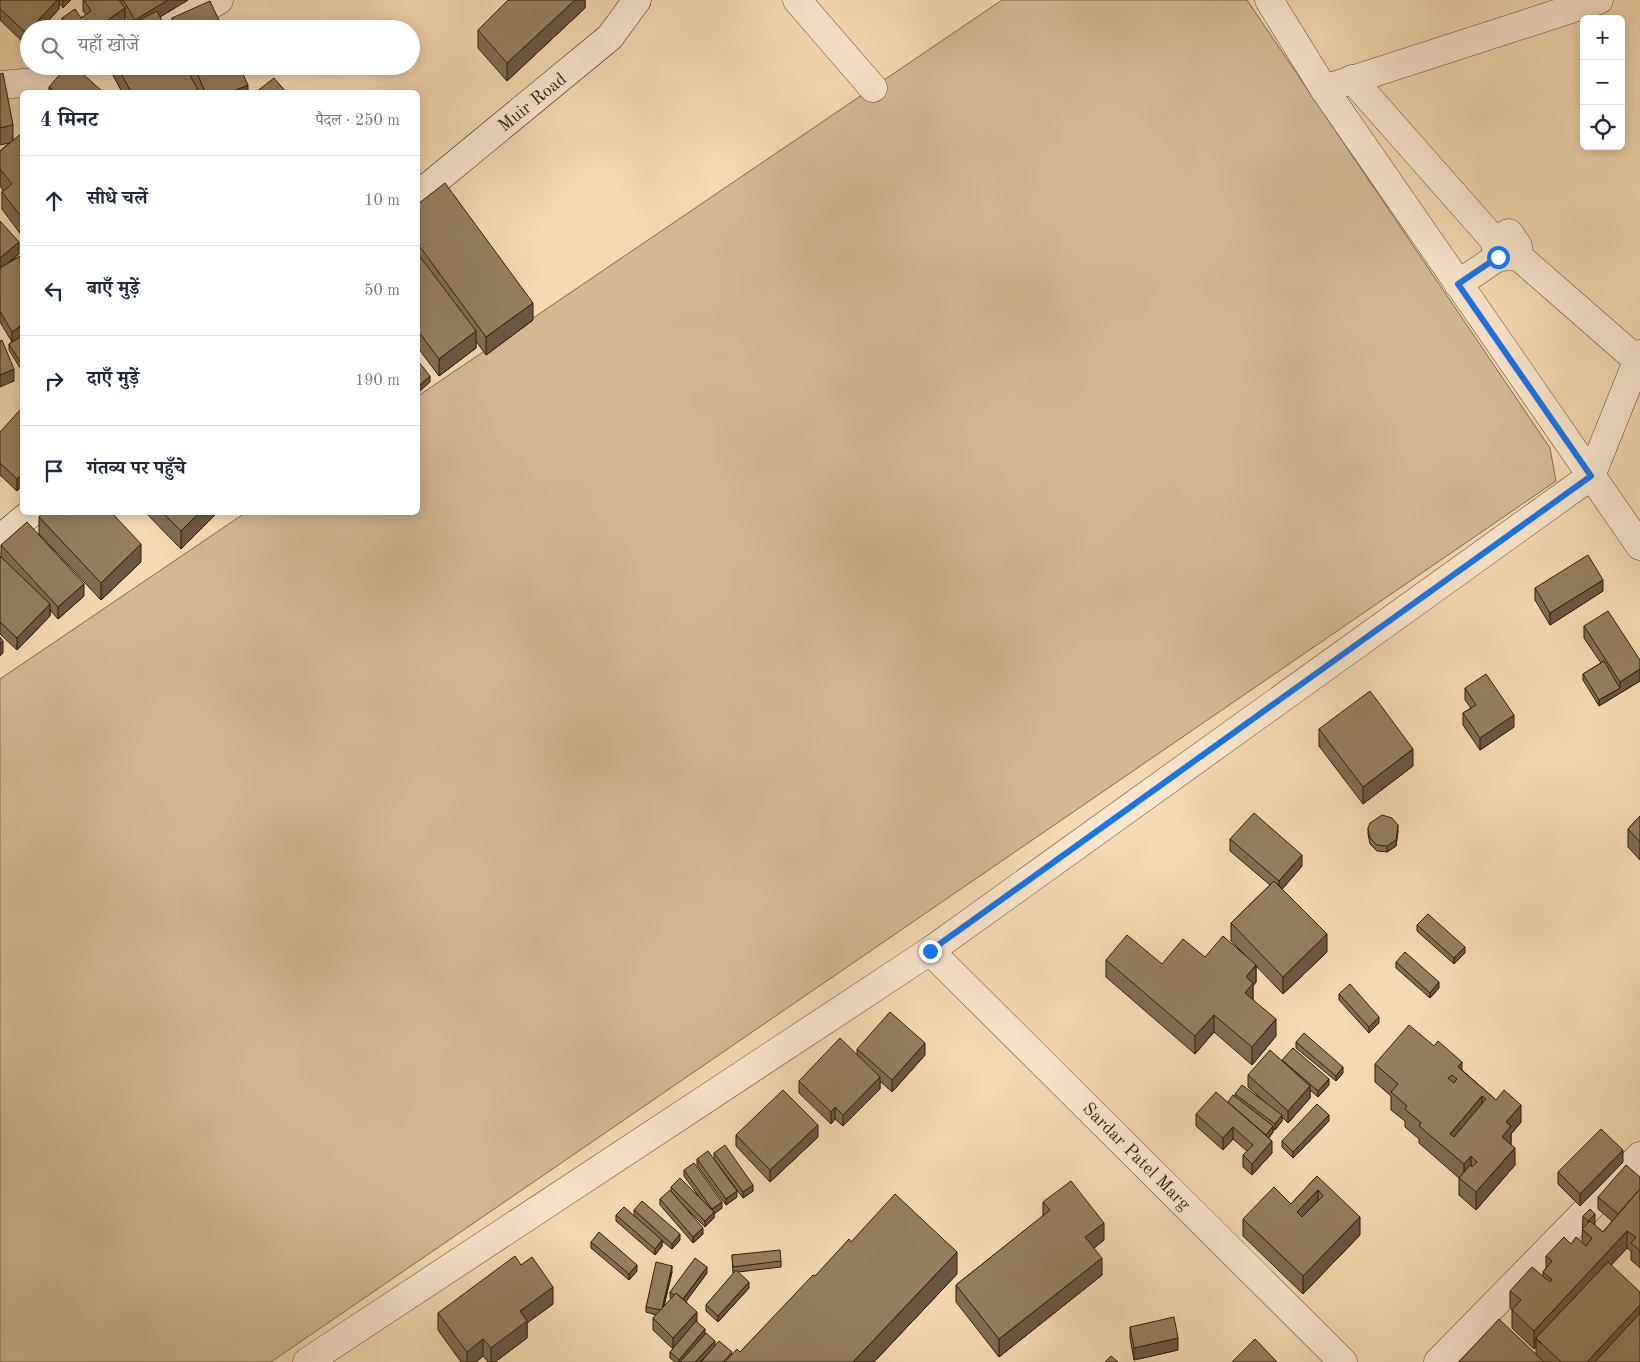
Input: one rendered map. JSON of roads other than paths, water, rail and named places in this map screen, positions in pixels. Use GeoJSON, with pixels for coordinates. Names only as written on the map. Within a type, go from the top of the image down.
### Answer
{"type":"FeatureCollection","features":[{"type":"Feature","properties":{"kind":"street","name":"Muir Road"},"geometry":{"type":"LineString","coordinates":[[420,193],[610,37],[637,0]]}},
{"type":"Feature","properties":{"kind":"street"},"geometry":{"type":"LineString","coordinates":[[797,0],[873,88]]}},
{"type":"Feature","properties":{"kind":"street"},"geometry":{"type":"LineString","coordinates":[[1269,0],[1324,89],[1640,546]]}},
{"type":"Feature","properties":{"kind":"street"},"geometry":{"type":"LineString","coordinates":[[1324,89],[1599,0]]}},
{"type":"Feature","properties":{"kind":"street"},"geometry":{"type":"LineString","coordinates":[[167,20],[212,2]]}},
{"type":"Feature","properties":{"kind":"street"},"geometry":{"type":"LineString","coordinates":[[0,85],[46,81],[56,75]]}},
{"type":"Feature","properties":{"kind":"street"},"geometry":{"type":"LineString","coordinates":[[307,1362],[930,951],[1591,476],[1639,357],[1503,251],[1352,79]]}},
{"type":"Feature","properties":{"kind":"street"},"geometry":{"type":"LineString","coordinates":[[1458,284],[1503,251]]}},
{"type":"Feature","properties":{"kind":"street"},"geometry":{"type":"LineString","coordinates":[[0,539],[28,515]]}},
{"type":"Feature","properties":{"kind":"street","name":"Sardar Patel Marg"},"geometry":{"type":"LineString","coordinates":[[930,951],[1343,1362]]}},
{"type":"Feature","properties":{"kind":"street"},"geometry":{"type":"LineString","coordinates":[[1438,1362],[1640,1156]]}}]}
